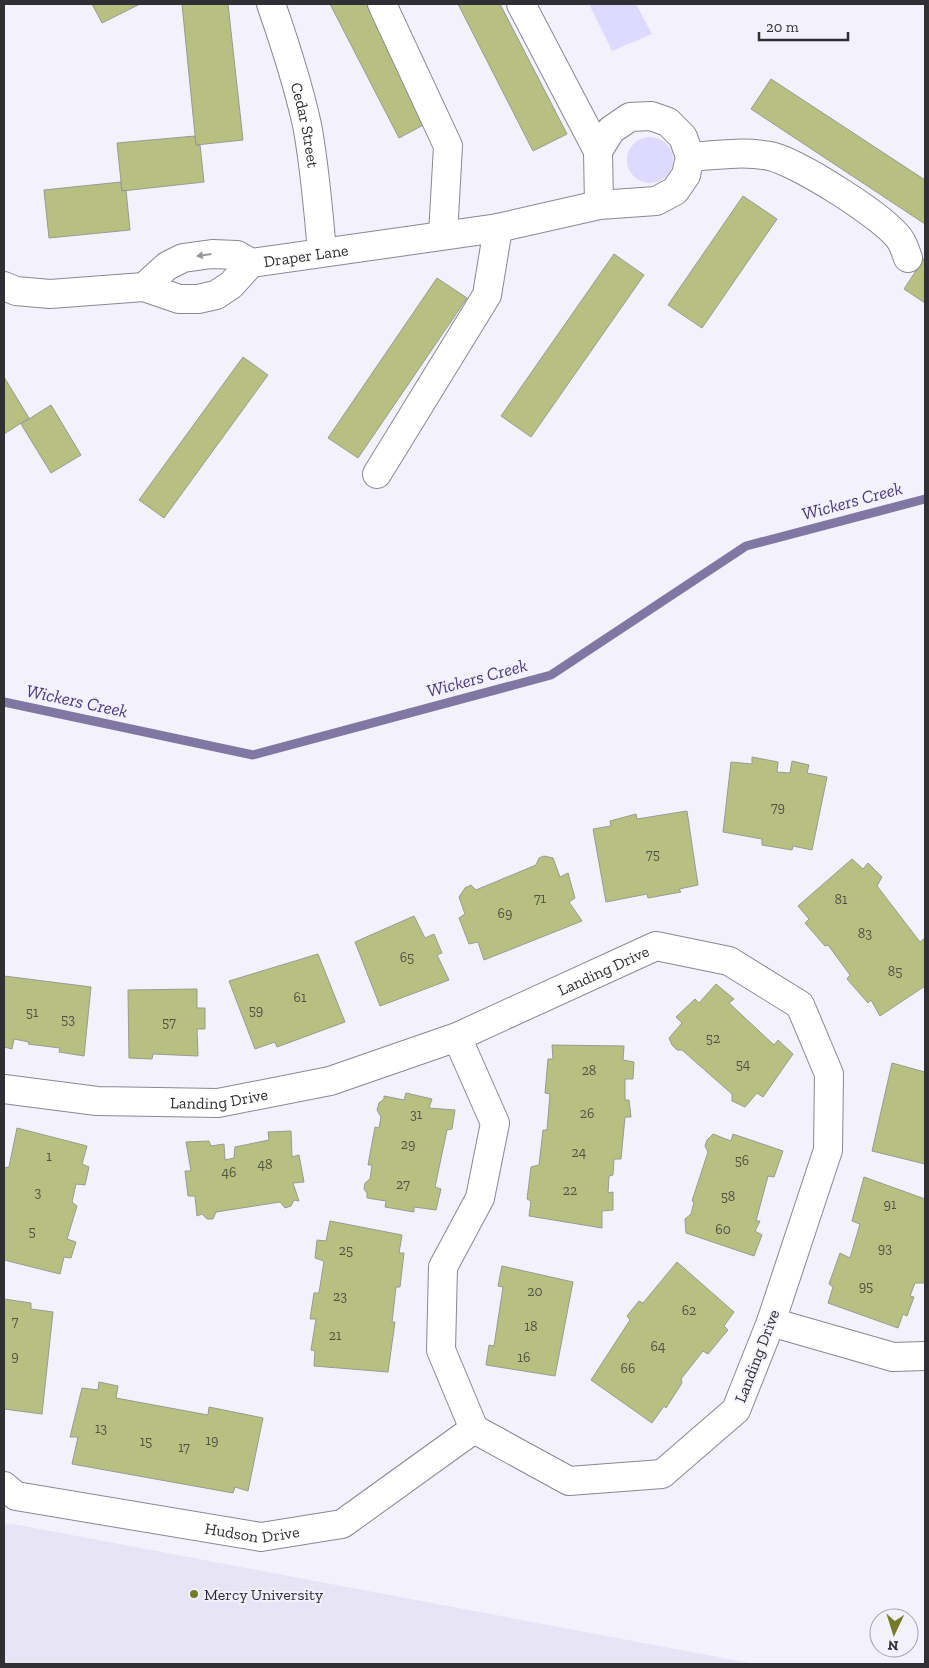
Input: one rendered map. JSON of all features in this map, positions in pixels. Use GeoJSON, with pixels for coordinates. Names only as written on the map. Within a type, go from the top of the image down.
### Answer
{"type":"FeatureCollection","features":[{"type":"Feature","properties":{"kind":"street","name":"Cedar Street"},"geometry":{"type":"LineString","coordinates":[[271,4],[298,88],[307,126],[314,169],[322,251]]}},
{"type":"Feature","properties":{"kind":"street"},"geometry":{"type":"LineString","coordinates":[[382,4],[448,146],[443,235]]}},
{"type":"Feature","properties":{"kind":"street"},"geometry":{"type":"LineString","coordinates":[[522,4],[598,151],[598,205]]}},
{"type":"Feature","properties":{"kind":"street"},"geometry":{"type":"LineString","coordinates":[[598,151],[611,130],[630,117],[651,116],[668,122],[683,137],[690,157],[743,153],[771,156],[795,166],[840,192],[888,227],[901,240],[908,258]]}},
{"type":"Feature","properties":{"kind":"street","name":"Draper Lane"},"geometry":{"type":"LineString","coordinates":[[4,286],[16,291],[50,294],[144,287],[180,299],[198,299],[216,294],[231,285],[251,263],[322,251],[498,228],[598,205],[656,200],[675,191],[686,175],[690,157]]}},
{"type":"Feature","properties":{"kind":"street"},"geometry":{"type":"LineString","coordinates":[[377,474],[487,295],[498,228]]}},
{"type":"Feature","properties":{"kind":"street"},"geometry":{"type":"LineString","coordinates":[[144,287],[167,266],[183,258],[212,254],[237,255],[251,263]]}},
{"type":"Feature","properties":{"kind":"street","name":"Landing Drive"},"geometry":{"type":"LineString","coordinates":[[4,1089],[97,1101],[218,1103],[330,1081],[457,1037],[656,946],[729,961],[800,1005],[829,1074],[828,1150],[772,1322],[736,1410],[662,1474],[569,1481],[474,1429]]}},
{"type":"Feature","properties":{"kind":"street"},"geometry":{"type":"LineString","coordinates":[[457,1037],[495,1122],[480,1198],[443,1267],[441,1350],[474,1429]]}},
{"type":"Feature","properties":{"kind":"street"},"geometry":{"type":"LineString","coordinates":[[772,1322],[893,1357],[925,1356]]}},
{"type":"Feature","properties":{"kind":"street","name":"Hudson Drive"},"geometry":{"type":"LineString","coordinates":[[4,1486],[16,1496],[261,1537],[342,1524],[474,1429]]}},
{"type":"Feature","properties":{"kind":"shaded area"},"geometry":{"type":"Polygon","coordinates":[[[589,4],[636,4],[652,34],[612,51],[589,4]]]}},
{"type":"Feature","properties":{"kind":"shaded area"},"geometry":{"type":"Polygon","coordinates":[[[655,137],[667,143],[672,151],[672,169],[667,177],[659,182],[645,183],[633,177],[628,169],[627,155],[633,143],[641,138],[655,137]]]}},
{"type":"Feature","properties":{"kind":"shaded area","name":"Mercy University"},"geometry":{"type":"Polygon","coordinates":[[[4,1523],[13,1524],[755,1664],[4,1664],[4,1523]]]}},
{"type":"Feature","properties":{"kind":"building"},"geometry":{"type":"Polygon","coordinates":[[[92,4],[140,4],[102,23],[92,4]]]}},
{"type":"Feature","properties":{"kind":"building"},"geometry":{"type":"Polygon","coordinates":[[[182,4],[228,4],[243,140],[196,145],[182,4]]]}},
{"type":"Feature","properties":{"kind":"building"},"geometry":{"type":"Polygon","coordinates":[[[330,4],[369,4],[429,122],[399,138],[330,4]]]}},
{"type":"Feature","properties":{"kind":"building"},"geometry":{"type":"Polygon","coordinates":[[[458,4],[500,4],[567,134],[533,151],[458,4]]]}},
{"type":"Feature","properties":{"kind":"building"},"geometry":{"type":"Polygon","coordinates":[[[771,79],[925,180],[925,224],[751,109],[771,79]]]}},
{"type":"Feature","properties":{"kind":"building"},"geometry":{"type":"Polygon","coordinates":[[[195,136],[196,145],[200,145],[204,182],[122,191],[117,143],[195,136]]]}},
{"type":"Feature","properties":{"kind":"building"},"geometry":{"type":"Polygon","coordinates":[[[121,182],[122,191],[126,190],[130,230],[49,238],[44,190],[121,182]]]}},
{"type":"Feature","properties":{"kind":"building"},"geometry":{"type":"Polygon","coordinates":[[[743,196],[777,219],[702,328],[668,305],[743,196]]]}},
{"type":"Feature","properties":{"kind":"building"},"geometry":{"type":"Polygon","coordinates":[[[614,254],[644,275],[531,437],[501,416],[614,254]]]}},
{"type":"Feature","properties":{"kind":"building"},"geometry":{"type":"Polygon","coordinates":[[[925,257],[925,303],[904,289],[925,257]]]}},
{"type":"Feature","properties":{"kind":"building"},"geometry":{"type":"Polygon","coordinates":[[[437,278],[467,298],[358,458],[328,438],[437,278]]]}},
{"type":"Feature","properties":{"kind":"building"},"geometry":{"type":"Polygon","coordinates":[[[243,357],[268,375],[164,518],[139,500],[243,357]]]}},
{"type":"Feature","properties":{"kind":"building"},"geometry":{"type":"Polygon","coordinates":[[[4,377],[29,418],[4,434],[4,377]]]}},
{"type":"Feature","properties":{"kind":"building"},"geometry":{"type":"Polygon","coordinates":[[[51,405],[81,455],[51,473],[21,424],[51,405]]]}},
{"type":"Feature","properties":{"kind":"building"},"geometry":{"type":"Polygon","coordinates":[[[752,757],[778,762],[777,772],[790,773],[792,761],[809,765],[807,773],[827,777],[812,850],[793,846],[792,850],[762,845],[762,839],[723,832],[731,762],[752,764],[752,757]]]}},
{"type":"Feature","properties":{"kind":"building"},"geometry":{"type":"Polygon","coordinates":[[[687,811],[698,885],[679,889],[681,892],[648,898],[647,894],[606,902],[593,829],[611,826],[610,821],[636,814],[637,819],[687,811]]]}},
{"type":"Feature","properties":{"kind":"building"},"geometry":{"type":"Polygon","coordinates":[[[544,856],[553,858],[560,877],[568,873],[575,898],[569,902],[582,921],[484,960],[478,942],[469,944],[459,918],[465,914],[459,897],[465,888],[471,885],[476,890],[536,865],[539,858],[544,856]]]}},
{"type":"Feature","properties":{"kind":"building"},"geometry":{"type":"Polygon","coordinates":[[[852,859],[863,869],[868,863],[882,877],[877,886],[920,942],[925,938],[925,986],[880,1016],[871,1000],[868,1003],[847,979],[850,975],[828,945],[825,946],[805,923],[809,919],[798,906],[852,859]]]}},
{"type":"Feature","properties":{"kind":"building"},"geometry":{"type":"Polygon","coordinates":[[[414,916],[425,938],[434,934],[442,953],[437,955],[449,980],[380,1006],[355,942],[414,916]]]}},
{"type":"Feature","properties":{"kind":"building"},"geometry":{"type":"Polygon","coordinates":[[[318,954],[345,1022],[277,1047],[275,1042],[255,1049],[229,981],[318,954]]]}},
{"type":"Feature","properties":{"kind":"building"},"geometry":{"type":"Polygon","coordinates":[[[4,976],[91,987],[84,1056],[59,1052],[60,1048],[28,1044],[29,1042],[14,1039],[12,1049],[4,1047],[4,976]]]}},
{"type":"Feature","properties":{"kind":"building"},"geometry":{"type":"Polygon","coordinates":[[[716,984],[734,999],[729,1003],[774,1045],[778,1040],[793,1054],[763,1097],[757,1093],[745,1107],[732,1101],[732,1094],[682,1050],[677,1050],[669,1038],[682,1023],[676,1017],[695,999],[699,1003],[716,984]]]}},
{"type":"Feature","properties":{"kind":"building"},"geometry":{"type":"Polygon","coordinates":[[[197,989],[197,1008],[205,1008],[205,1029],[197,1029],[198,1056],[153,1054],[152,1059],[129,1058],[128,990],[197,989]]]}},
{"type":"Feature","properties":{"kind":"building"},"geometry":{"type":"Polygon","coordinates":[[[552,1045],[624,1046],[623,1060],[634,1062],[633,1079],[625,1079],[625,1100],[629,1100],[631,1117],[625,1117],[621,1159],[614,1159],[613,1175],[609,1176],[608,1193],[613,1192],[613,1210],[602,1211],[602,1228],[529,1216],[531,1201],[527,1199],[531,1167],[539,1165],[543,1130],[547,1130],[550,1094],[545,1093],[548,1059],[553,1059],[552,1045]]]}},
{"type":"Feature","properties":{"kind":"building"},"geometry":{"type":"Polygon","coordinates":[[[892,1063],[925,1072],[925,1164],[872,1151],[892,1063]]]}},
{"type":"Feature","properties":{"kind":"building"},"geometry":{"type":"Polygon","coordinates":[[[406,1093],[432,1099],[429,1108],[455,1110],[452,1129],[447,1130],[435,1187],[441,1189],[436,1210],[414,1207],[414,1212],[385,1207],[386,1201],[367,1198],[367,1193],[364,1189],[365,1183],[370,1179],[372,1165],[368,1165],[375,1127],[379,1128],[381,1117],[377,1110],[379,1103],[384,1099],[384,1096],[404,1100],[406,1093]]]}},
{"type":"Feature","properties":{"kind":"building"},"geometry":{"type":"Polygon","coordinates":[[[17,1128],[87,1146],[82,1164],[89,1167],[85,1185],[76,1184],[72,1202],[77,1206],[67,1239],[76,1242],[71,1258],[64,1257],[60,1274],[4,1260],[4,1168],[9,1167],[17,1128]]]}},
{"type":"Feature","properties":{"kind":"building"},"geometry":{"type":"Polygon","coordinates":[[[291,1131],[292,1157],[299,1155],[304,1182],[293,1183],[299,1201],[294,1200],[291,1206],[285,1208],[280,1202],[216,1212],[213,1219],[207,1219],[202,1214],[197,1216],[195,1196],[188,1196],[185,1171],[191,1171],[186,1142],[209,1141],[211,1146],[224,1144],[225,1160],[234,1158],[235,1147],[269,1140],[268,1132],[291,1131]]]}},
{"type":"Feature","properties":{"kind":"building"},"geometry":{"type":"Polygon","coordinates":[[[713,1134],[731,1141],[733,1134],[783,1151],[774,1177],[768,1176],[756,1221],[760,1221],[755,1231],[762,1235],[754,1256],[686,1233],[685,1219],[691,1214],[694,1202],[692,1201],[708,1152],[705,1146],[707,1140],[713,1134]]]}},
{"type":"Feature","properties":{"kind":"building"},"geometry":{"type":"Polygon","coordinates":[[[864,1177],[925,1199],[924,1283],[915,1283],[910,1296],[914,1297],[907,1316],[903,1314],[898,1328],[828,1303],[833,1287],[829,1284],[840,1253],[850,1258],[860,1224],[852,1221],[864,1177]]]}},
{"type":"Feature","properties":{"kind":"building"},"geometry":{"type":"Polygon","coordinates":[[[330,1221],[402,1235],[399,1253],[404,1253],[400,1287],[396,1287],[392,1322],[395,1322],[388,1372],[314,1366],[315,1351],[311,1350],[316,1319],[310,1319],[314,1293],[319,1293],[324,1261],[315,1258],[317,1240],[326,1241],[330,1221]]]}},
{"type":"Feature","properties":{"kind":"building"},"geometry":{"type":"Polygon","coordinates":[[[677,1262],[734,1312],[724,1326],[728,1330],[708,1354],[703,1351],[681,1379],[682,1383],[666,1408],[664,1406],[652,1423],[591,1380],[630,1320],[627,1316],[639,1301],[643,1303],[677,1262]]]}},
{"type":"Feature","properties":{"kind":"building"},"geometry":{"type":"Polygon","coordinates":[[[502,1266],[573,1282],[555,1376],[486,1365],[489,1345],[494,1346],[503,1287],[498,1286],[502,1266]]]}},
{"type":"Feature","properties":{"kind":"building"},"geometry":{"type":"Polygon","coordinates":[[[4,1299],[31,1303],[31,1309],[53,1312],[42,1414],[4,1409],[4,1299]]]}},
{"type":"Feature","properties":{"kind":"building"},"geometry":{"type":"Polygon","coordinates":[[[99,1382],[118,1386],[116,1398],[208,1415],[209,1407],[263,1418],[248,1491],[235,1487],[233,1493],[72,1464],[78,1437],[70,1437],[82,1388],[98,1390],[99,1382]]]}},
{"type":"Feature","properties":{"kind":"waterway","name":"Wickers Creek"},"geometry":{"type":"LineString","coordinates":[[4,702],[253,755],[551,675],[746,546],[925,499]]}},
{"type":"Feature","properties":{"kind":"place","name":"Mercy University"},"geometry":{"type":"Point","coordinates":[194,1594]}}]}
